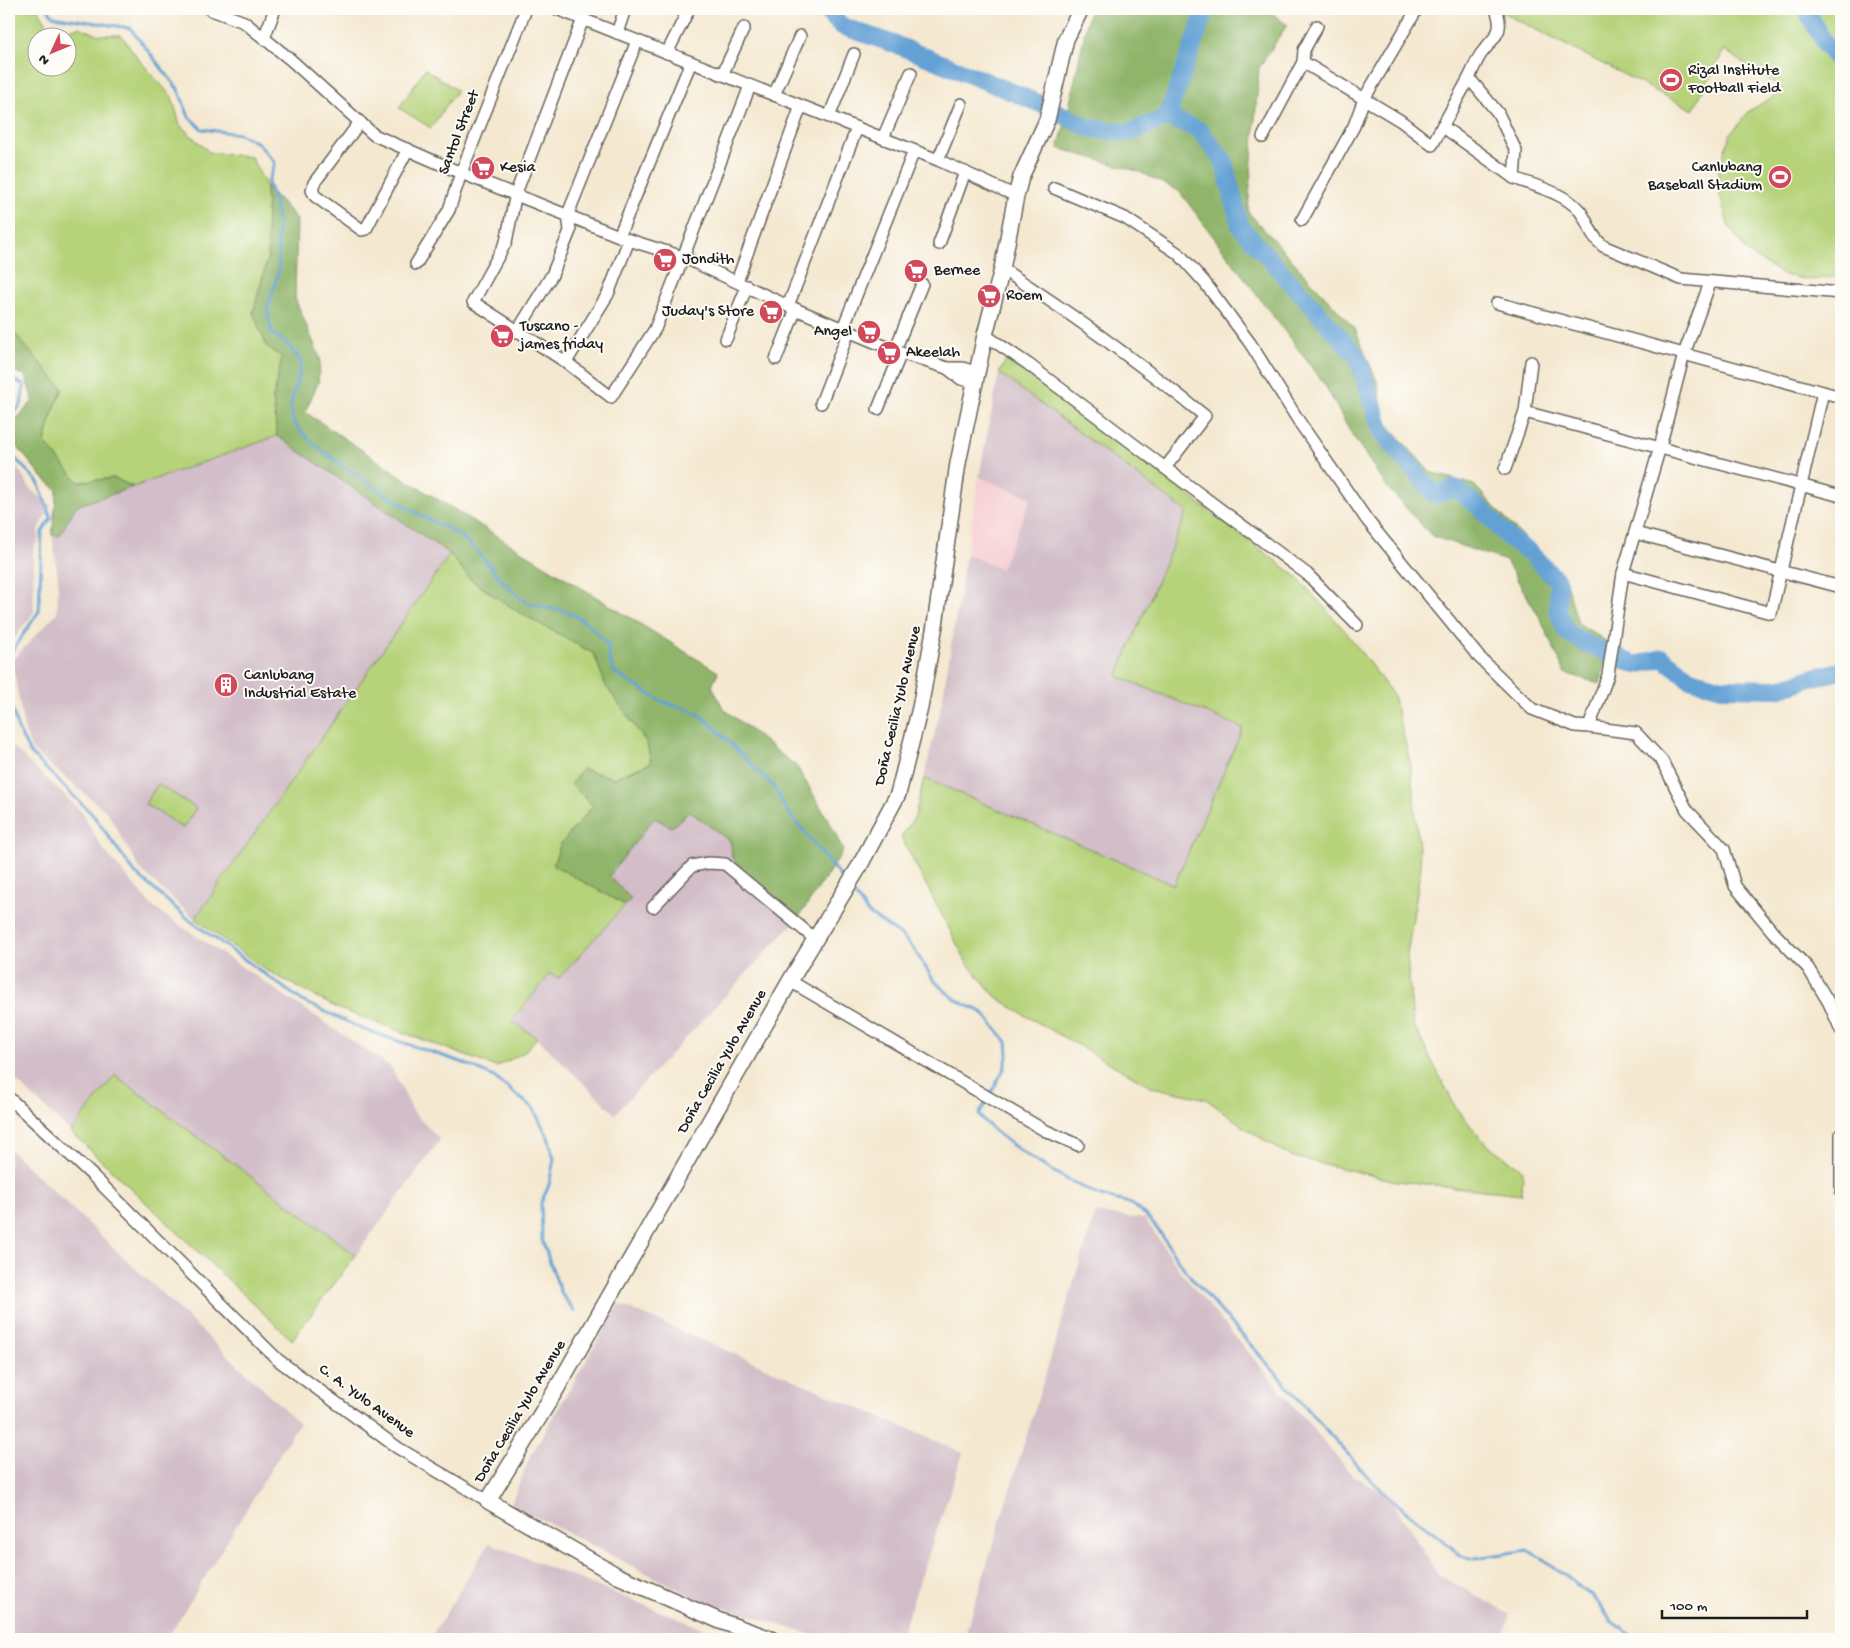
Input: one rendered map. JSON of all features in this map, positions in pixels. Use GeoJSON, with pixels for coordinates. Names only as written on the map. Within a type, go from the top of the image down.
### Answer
{"type":"FeatureCollection","features":[{"type":"Feature","properties":{"kind":"main road","name":"Doña Cecilia Yulo Avenue"},"geometry":{"type":"LineString","coordinates":[[488,1501],[557,1388],[790,982],[859,867],[898,794],[920,708],[935,625],[958,463],[985,335],[1002,269],[1016,196],[1021,177],[1047,120],[1066,39],[1080,9]]}},
{"type":"Feature","properties":{"kind":"main road","name":"C. A. Yulo Avenue"},"geometry":{"type":"LineString","coordinates":[[488,1501],[618,1576],[720,1621],[771,1639]]}},
{"type":"Feature","properties":{"kind":"street"},"geometry":{"type":"LineString","coordinates":[[209,9],[244,22],[374,135],[461,173],[516,193],[624,238],[683,257],[792,308],[898,351],[947,368],[961,379],[976,378]]}},
{"type":"Feature","properties":{"kind":"street"},"geometry":{"type":"LineString","coordinates":[[264,38],[275,9]]}},
{"type":"Feature","properties":{"kind":"street","name":"Santol Street"},"geometry":{"type":"LineString","coordinates":[[416,264],[449,210],[461,173],[526,9]]}},
{"type":"Feature","properties":{"kind":"street"},"geometry":{"type":"LineString","coordinates":[[617,33],[625,9]]}},
{"type":"Feature","properties":{"kind":"street"},"geometry":{"type":"LineString","coordinates":[[668,53],[689,9]]}},
{"type":"Feature","properties":{"kind":"street"},"geometry":{"type":"LineString","coordinates":[[1302,220],[1354,126],[1364,99],[1417,9]]}},
{"type":"Feature","properties":{"kind":"street"},"geometry":{"type":"LineString","coordinates":[[1303,62],[1364,99],[1432,145],[1481,54],[1496,37],[1501,22],[1496,9]]}},
{"type":"Feature","properties":{"kind":"street"},"geometry":{"type":"LineString","coordinates":[[561,10],[938,160],[1016,196]]}},
{"type":"Feature","properties":{"kind":"street"},"geometry":{"type":"LineString","coordinates":[[583,19],[516,193],[506,242],[472,302],[566,362],[611,397],[655,329],[750,86]]}},
{"type":"Feature","properties":{"kind":"street"},"geometry":{"type":"LineString","coordinates":[[1263,138],[1303,62],[1304,50],[1317,26]]}},
{"type":"Feature","properties":{"kind":"street"},"geometry":{"type":"LineString","coordinates":[[722,75],[744,28]]}},
{"type":"Feature","properties":{"kind":"street"},"geometry":{"type":"LineString","coordinates":[[774,95],[800,36]]}},
{"type":"Feature","properties":{"kind":"street"},"geometry":{"type":"LineString","coordinates":[[517,332],[552,275],[570,230],[568,214],[637,41]]}},
{"type":"Feature","properties":{"kind":"street"},"geometry":{"type":"LineString","coordinates":[[829,117],[854,54]]}},
{"type":"Feature","properties":{"kind":"street"},"geometry":{"type":"LineString","coordinates":[[566,362],[608,294],[624,238],[691,62]]}},
{"type":"Feature","properties":{"kind":"street"},"geometry":{"type":"LineString","coordinates":[[882,138],[911,73]]}},
{"type":"Feature","properties":{"kind":"street"},"geometry":{"type":"LineString","coordinates":[[1469,78],[1498,113],[1516,151],[1514,178]]}},
{"type":"Feature","properties":{"kind":"street"},"geometry":{"type":"LineString","coordinates":[[938,160],[960,104]]}},
{"type":"Feature","properties":{"kind":"street"},"geometry":{"type":"LineString","coordinates":[[726,339],[742,284],[801,106]]}},
{"type":"Feature","properties":{"kind":"street"},"geometry":{"type":"LineString","coordinates":[[360,122],[314,183],[312,190],[315,196],[362,230],[366,229],[408,149]]}},
{"type":"Feature","properties":{"kind":"street"},"geometry":{"type":"LineString","coordinates":[[1442,126],[1514,178],[1555,194],[1573,205],[1581,212],[1592,237],[1603,246],[1682,279],[1710,283],[1841,293]]}},
{"type":"Feature","properties":{"kind":"street"},"geometry":{"type":"LineString","coordinates":[[776,359],[792,308],[857,128]]}},
{"type":"Feature","properties":{"kind":"street"},"geometry":{"type":"LineString","coordinates":[[821,403],[846,329],[914,151]]}},
{"type":"Feature","properties":{"kind":"street"},"geometry":{"type":"LineString","coordinates":[[939,244],[964,172]]}},
{"type":"Feature","properties":{"kind":"street"},"geometry":{"type":"LineString","coordinates":[[1054,188],[1125,218],[1178,254],[1205,283],[1250,343],[1300,423],[1367,520],[1478,656],[1532,709],[1576,726],[1636,733],[1662,761],[1688,810],[1724,849],[1736,886],[1773,932],[1808,968],[1828,1002],[1841,1030]]}},
{"type":"Feature","properties":{"kind":"street"},"geometry":{"type":"LineString","coordinates":[[1002,269],[1088,326],[1205,416],[1166,468]]}},
{"type":"Feature","properties":{"kind":"street"},"geometry":{"type":"LineString","coordinates":[[1589,727],[1608,674],[1614,646],[1623,573],[1660,447],[1684,354],[1710,283]]}},
{"type":"Feature","properties":{"kind":"street"},"geometry":{"type":"LineString","coordinates":[[878,410],[922,284]]}},
{"type":"Feature","properties":{"kind":"street"},"geometry":{"type":"LineString","coordinates":[[1497,302],[1841,397]]}},
{"type":"Feature","properties":{"kind":"street"},"geometry":{"type":"LineString","coordinates":[[985,335],[1028,364],[1307,574],[1357,625]]}},
{"type":"Feature","properties":{"kind":"street"},"geometry":{"type":"LineString","coordinates":[[1505,470],[1525,412],[1531,362]]}},
{"type":"Feature","properties":{"kind":"street"},"geometry":{"type":"LineString","coordinates":[[1623,573],[1771,613],[1823,392]]}},
{"type":"Feature","properties":{"kind":"street"},"geometry":{"type":"LineString","coordinates":[[1525,412],[1841,496]]}},
{"type":"Feature","properties":{"kind":"street"},"geometry":{"type":"LineString","coordinates":[[1635,533],[1841,587]]}},
{"type":"Feature","properties":{"kind":"street"},"geometry":{"type":"LineString","coordinates":[[652,907],[692,866],[708,863],[725,864],[815,939]]}},
{"type":"Feature","properties":{"kind":"street"},"geometry":{"type":"LineString","coordinates":[[790,982],[1044,1130],[1078,1145]]}},
{"type":"Feature","properties":{"kind":"street","name":"C. A. Yulo Avenue"},"geometry":{"type":"LineString","coordinates":[[9,1098],[92,1175],[278,1360],[398,1448],[488,1501]]}},
{"type":"Feature","properties":{"kind":"street"},"geometry":{"type":"LineString","coordinates":[[1841,1134],[1841,1191]]}},
{"type":"Feature","properties":{"kind":"shaded area"},"geometry":{"type":"Polygon","coordinates":[[[999,373],[1187,512],[1117,676],[1243,728],[1174,885],[924,778],[942,702],[966,554],[1001,569],[1031,498],[979,477],[999,373]]]}},
{"type":"Feature","properties":{"kind":"shaded area"},"geometry":{"type":"Polygon","coordinates":[[[277,436],[450,554],[195,919],[140,869],[107,812],[32,750],[24,728],[12,660],[57,613],[58,578],[52,535],[59,536],[76,506],[277,436]]]}},
{"type":"Feature","properties":{"kind":"shaded area"},"geometry":{"type":"Polygon","coordinates":[[[9,461],[21,473],[31,490],[51,505],[38,529],[39,539],[33,549],[34,612],[9,645],[9,461]]]}},
{"type":"Feature","properties":{"kind":"shaded area"},"geometry":{"type":"Polygon","coordinates":[[[979,477],[1032,498],[1001,570],[966,554],[979,477]]]}},
{"type":"Feature","properties":{"kind":"shaded area"},"geometry":{"type":"Polygon","coordinates":[[[13,747],[82,812],[102,848],[154,908],[391,1067],[414,1113],[440,1140],[356,1255],[115,1075],[71,1132],[9,1074],[9,754],[13,747]]]}},
{"type":"Feature","properties":{"kind":"shaded area"},"geometry":{"type":"Polygon","coordinates":[[[689,810],[731,842],[732,858],[799,917],[615,1114],[537,1038],[512,1022],[550,974],[559,978],[631,899],[609,876],[654,818],[672,827],[689,810]]]}},
{"type":"Feature","properties":{"kind":"shaded area"},"geometry":{"type":"Polygon","coordinates":[[[9,1149],[299,1423],[167,1639],[9,1639],[9,1149]]]}},
{"type":"Feature","properties":{"kind":"shaded area"},"geometry":{"type":"Polygon","coordinates":[[[1095,1213],[1145,1219],[1182,1274],[1352,1475],[1389,1496],[1438,1575],[1510,1614],[1503,1639],[964,1639],[1095,1213]]]}},
{"type":"Feature","properties":{"kind":"shaded area"},"geometry":{"type":"Polygon","coordinates":[[[619,1304],[963,1453],[900,1639],[825,1639],[699,1600],[511,1504],[529,1459],[619,1304]]]}},
{"type":"Feature","properties":{"kind":"shaded area"},"geometry":{"type":"Polygon","coordinates":[[[489,1543],[729,1639],[430,1639],[489,1543]]]}},
{"type":"Feature","properties":{"kind":"green space"},"geometry":{"type":"Polygon","coordinates":[[[9,9],[38,9],[49,28],[28,28],[28,78],[78,78],[78,28],[75,28],[79,27],[99,35],[121,35],[140,61],[172,97],[180,125],[209,152],[251,157],[266,185],[268,257],[253,313],[282,357],[273,399],[277,436],[133,487],[114,478],[78,482],[45,443],[52,414],[63,389],[9,327],[9,9]]]}},
{"type":"Feature","properties":{"kind":"green space"},"geometry":{"type":"Polygon","coordinates":[[[1093,9],[1267,9],[1287,25],[1259,68],[1248,212],[1355,329],[1377,381],[1386,423],[1430,472],[1474,485],[1565,579],[1578,623],[1609,643],[1600,684],[1565,673],[1540,618],[1506,561],[1432,536],[1386,486],[1348,428],[1325,385],[1179,191],[1140,172],[1058,148],[1089,14],[1093,9]]]}},
{"type":"Feature","properties":{"kind":"green space"},"geometry":{"type":"Polygon","coordinates":[[[1505,9],[1841,9],[1841,276],[1811,280],[1784,275],[1748,253],[1728,225],[1718,187],[1719,167],[1730,135],[1749,111],[1784,90],[1724,50],[1693,110],[1503,13],[1505,9]]]}},
{"type":"Feature","properties":{"kind":"green space"},"geometry":{"type":"Polygon","coordinates":[[[425,69],[457,90],[431,128],[399,108],[425,69]]]}},
{"type":"Feature","properties":{"kind":"green space"},"geometry":{"type":"Polygon","coordinates":[[[266,185],[297,219],[295,298],[320,358],[318,383],[305,412],[408,481],[718,672],[712,686],[723,708],[797,767],[833,828],[843,851],[799,917],[732,858],[731,842],[689,811],[672,827],[654,818],[609,876],[631,899],[625,905],[553,865],[560,845],[593,806],[571,784],[582,769],[614,778],[651,763],[647,743],[606,686],[594,654],[517,611],[471,580],[450,554],[277,436],[273,399],[282,357],[267,347],[253,313],[268,257],[266,185]]]}},
{"type":"Feature","properties":{"kind":"green space"},"geometry":{"type":"Polygon","coordinates":[[[9,327],[63,389],[52,414],[45,443],[78,482],[114,478],[133,487],[76,506],[59,536],[52,535],[57,490],[42,477],[14,443],[12,424],[33,401],[25,375],[9,370],[9,327]]]}},
{"type":"Feature","properties":{"kind":"green space"},"geometry":{"type":"Polygon","coordinates":[[[1007,359],[1296,576],[1346,632],[1393,695],[1410,761],[1421,867],[1407,955],[1413,1024],[1456,1108],[1485,1143],[1523,1170],[1522,1194],[1396,1181],[1290,1156],[1248,1130],[1206,1099],[1152,1087],[1021,1013],[996,997],[967,963],[901,837],[915,816],[924,778],[1174,885],[1243,728],[1117,676],[1187,512],[999,373],[1007,359]]]}},
{"type":"Feature","properties":{"kind":"green space"},"geometry":{"type":"Polygon","coordinates":[[[450,554],[471,580],[517,611],[594,654],[606,686],[647,743],[651,763],[614,778],[582,769],[593,806],[560,845],[554,865],[625,905],[559,978],[550,974],[512,1021],[537,1038],[523,1053],[496,1067],[337,1008],[266,970],[195,919],[450,554]]]}},
{"type":"Feature","properties":{"kind":"green space"},"geometry":{"type":"Polygon","coordinates":[[[158,784],[196,808],[183,828],[145,804],[158,784]]]}},
{"type":"Feature","properties":{"kind":"green space"},"geometry":{"type":"Polygon","coordinates":[[[115,1075],[356,1255],[292,1340],[71,1132],[115,1075]]]}},
{"type":"Feature","properties":{"kind":"waterway"},"geometry":{"type":"LineString","coordinates":[[48,9],[53,16],[130,28],[178,89],[189,117],[202,129],[239,134],[258,143],[275,163],[268,182],[277,211],[279,270],[267,310],[272,333],[286,343],[301,361],[291,405],[293,420],[300,431],[331,457],[372,486],[463,538],[507,586],[524,600],[535,605],[567,612],[585,622],[608,645],[609,658],[615,673],[661,701],[695,712],[711,724],[774,787],[787,811],[845,882]]}},
{"type":"Feature","properties":{"kind":"waterway"},"geometry":{"type":"LineString","coordinates":[[824,9],[842,26],[902,47],[1041,104],[1089,128],[1129,133],[1167,117],[1206,9]]}},
{"type":"Feature","properties":{"kind":"waterway"},"geometry":{"type":"LineString","coordinates":[[1806,9],[1826,46],[1841,63]]}},
{"type":"Feature","properties":{"kind":"waterway"},"geometry":{"type":"LineString","coordinates":[[1167,117],[1199,130],[1224,161],[1240,226],[1357,356],[1382,432],[1435,495],[1455,488],[1480,508],[1510,539],[1529,552],[1558,581],[1558,611],[1566,631],[1586,644],[1636,665],[1663,658],[1690,679],[1722,688],[1778,689],[1814,677],[1841,671]]}},
{"type":"Feature","properties":{"kind":"waterway"},"geometry":{"type":"LineString","coordinates":[[9,378],[24,385],[21,405],[9,418]]}},
{"type":"Feature","properties":{"kind":"waterway"},"geometry":{"type":"LineString","coordinates":[[9,452],[38,482],[51,518],[42,532],[39,611],[9,656]]}},
{"type":"Feature","properties":{"kind":"waterway"},"geometry":{"type":"LineString","coordinates":[[9,699],[18,729],[30,753],[93,815],[135,873],[192,922],[304,1002],[365,1030],[464,1063],[494,1077],[533,1108],[548,1137],[554,1159],[549,1185],[541,1203],[542,1240],[561,1293],[574,1311]]}},
{"type":"Feature","properties":{"kind":"waterway"},"geometry":{"type":"LineString","coordinates":[[850,889],[868,913],[902,936],[913,948],[933,979],[945,991],[958,1001],[982,1012],[1007,1042],[1008,1053],[1004,1069],[979,1115],[990,1126],[1018,1149],[1068,1180],[1098,1195],[1130,1204],[1141,1211],[1157,1229],[1201,1289],[1369,1478],[1390,1498],[1462,1556],[1470,1559],[1527,1550],[1543,1559],[1593,1597],[1612,1621],[1637,1639]]}},
{"type":"Feature","properties":{"kind":"place","name":"Rizal Institute Football Field"},"geometry":{"type":"Point","coordinates":[1671,80]}},
{"type":"Feature","properties":{"kind":"place","name":"Kesia"},"geometry":{"type":"Point","coordinates":[483,168]}},
{"type":"Feature","properties":{"kind":"place","name":"Canlubang Baseball Stadium"},"geometry":{"type":"Point","coordinates":[1780,177]}},
{"type":"Feature","properties":{"kind":"place","name":"Jondith"},"geometry":{"type":"Point","coordinates":[665,260]}},
{"type":"Feature","properties":{"kind":"place","name":"Bernee"},"geometry":{"type":"Point","coordinates":[916,271]}},
{"type":"Feature","properties":{"kind":"place","name":"Roem"},"geometry":{"type":"Point","coordinates":[989,296]}},
{"type":"Feature","properties":{"kind":"place","name":"Juday's Store"},"geometry":{"type":"Point","coordinates":[771,312]}},
{"type":"Feature","properties":{"kind":"place","name":"Angel"},"geometry":{"type":"Point","coordinates":[869,332]}},
{"type":"Feature","properties":{"kind":"place","name":"Tuscano - james friday"},"geometry":{"type":"Point","coordinates":[502,336]}},
{"type":"Feature","properties":{"kind":"place","name":"Akeelah"},"geometry":{"type":"Point","coordinates":[889,353]}},
{"type":"Feature","properties":{"kind":"place","name":"Canlubang Industrial Estate"},"geometry":{"type":"Point","coordinates":[226,685]}}]}
